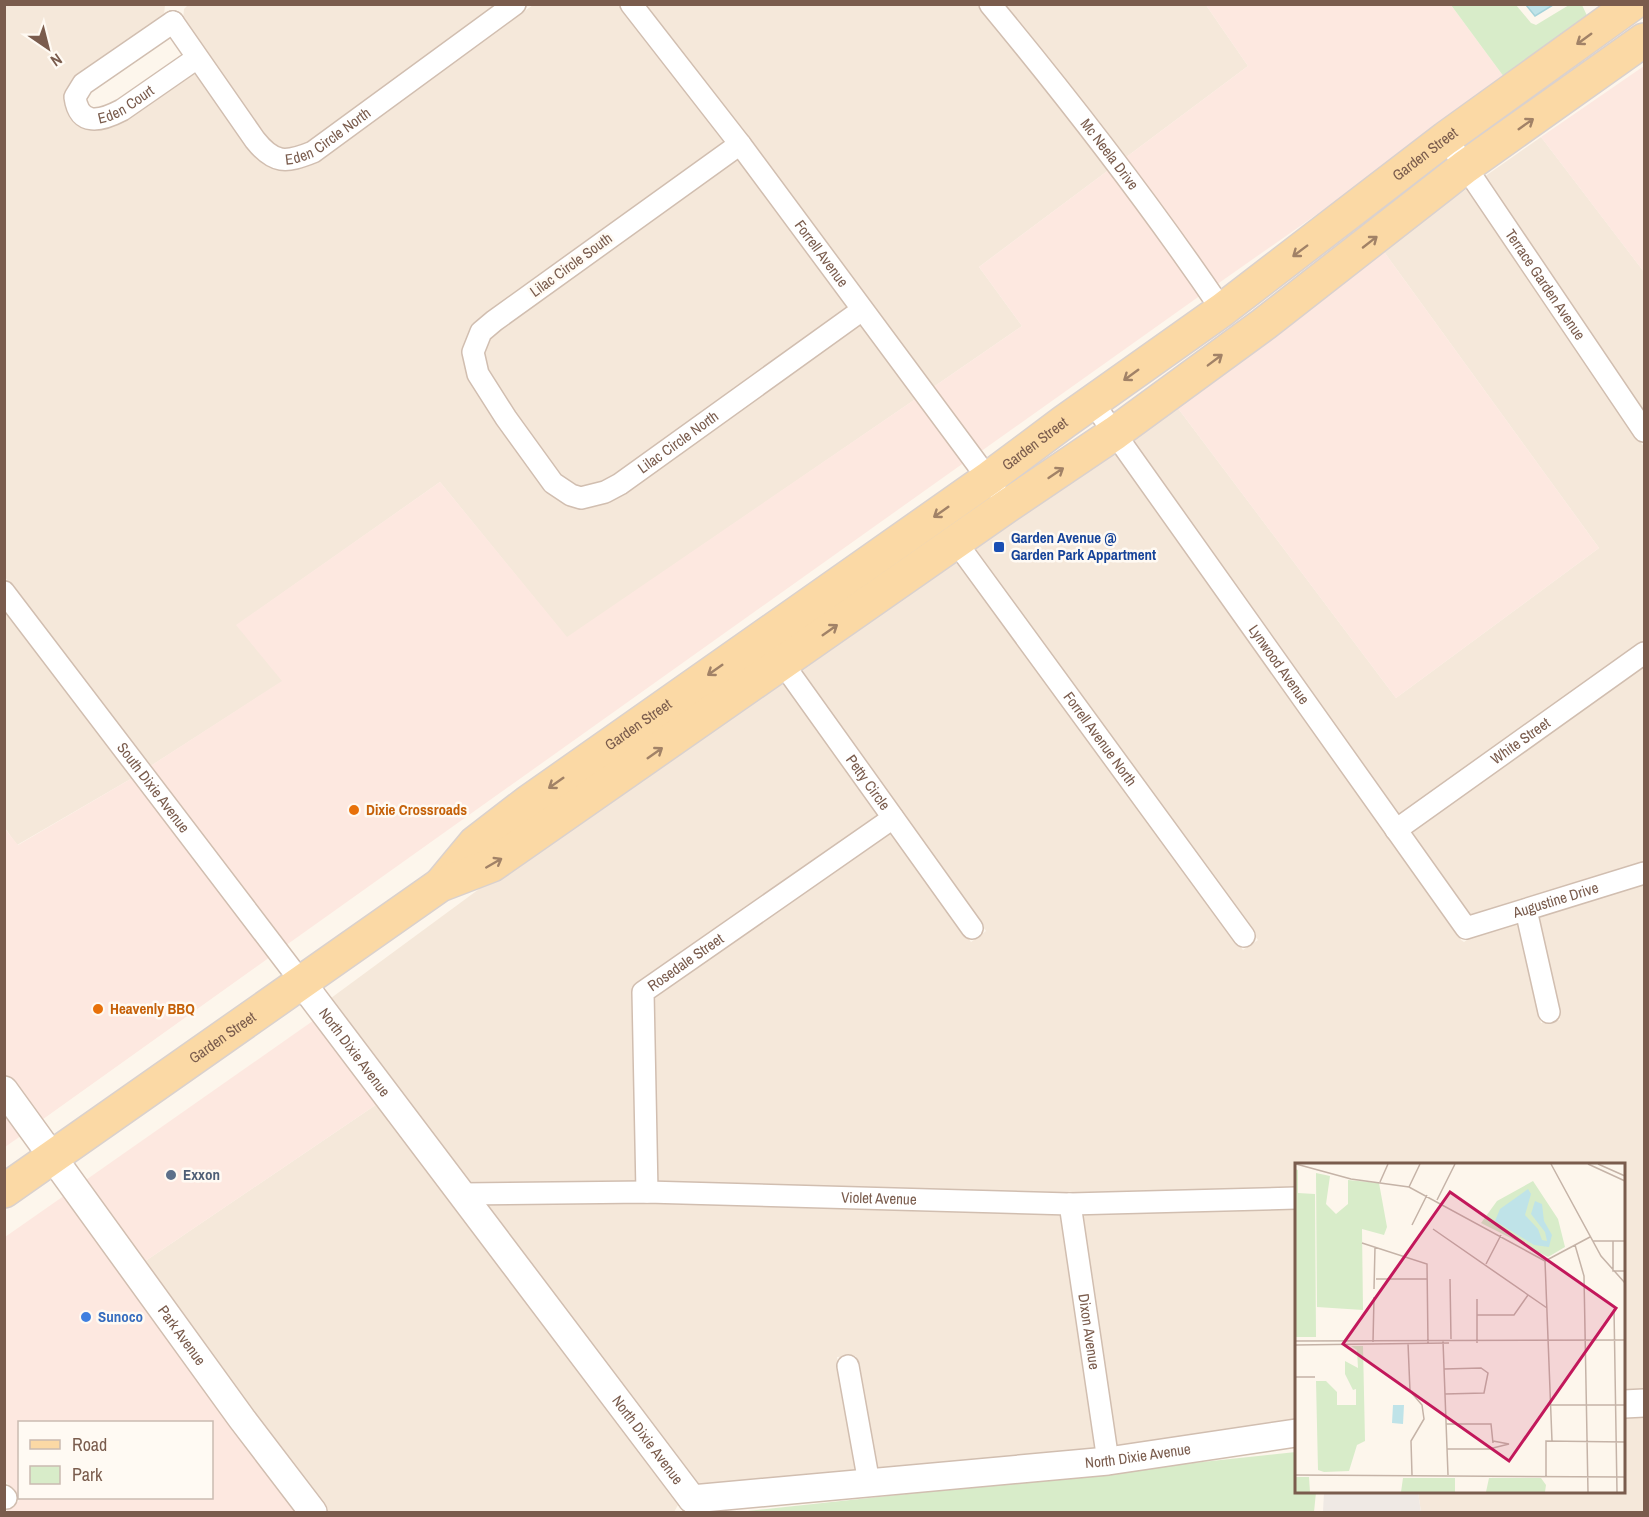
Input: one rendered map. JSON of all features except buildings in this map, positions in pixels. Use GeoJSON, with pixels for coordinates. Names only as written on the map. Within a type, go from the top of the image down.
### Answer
{"type":"FeatureCollection","features":[{"type":"Feature","properties":{"kind":"main road","name":"Garden Street"},"geometry":{"type":"LineString","coordinates":[[440,885],[475,843],[527,803],[989,478],[1222,310],[1446,138],[1632,4]]}},
{"type":"Feature","properties":{"kind":"main road","name":"Garden Street"},"geometry":{"type":"LineString","coordinates":[[4,1191],[440,885],[492,865],[1114,434],[1264,324],[1466,167],[1644,40]]}},
{"type":"Feature","properties":{"kind":"street","name":"Eden Circle North"},"geometry":{"type":"LineString","coordinates":[[174,13],[197,58],[265,152],[281,160],[296,159],[313,152],[515,4]]}},
{"type":"Feature","properties":{"kind":"street","name":"Forrell Avenue"},"geometry":{"type":"LineString","coordinates":[[632,4],[740,144],[989,478],[1007,506]]}},
{"type":"Feature","properties":{"kind":"street","name":"Mc Neela Drive"},"geometry":{"type":"LineString","coordinates":[[990,4],[1097,136],[1158,217],[1222,310]]}},
{"type":"Feature","properties":{"kind":"street","name":"Eden Court"},"geometry":{"type":"LineString","coordinates":[[174,13],[83,84],[75,97],[78,111],[84,116],[98,120],[110,116],[197,58]]}},
{"type":"Feature","properties":{"kind":"street","name":"Terrace Garden Avenue"},"geometry":{"type":"LineString","coordinates":[[1446,138],[1644,431]]}},
{"type":"Feature","properties":{"kind":"street","name":"Lilac Circle South"},"geometry":{"type":"LineString","coordinates":[[506,417],[478,374],[474,363],[473,352],[481,332],[740,144]]}},
{"type":"Feature","properties":{"kind":"street","name":"Lilac Circle North"},"geometry":{"type":"LineString","coordinates":[[506,417],[553,483],[561,490],[581,498],[605,492],[620,484],[862,310]]}},
{"type":"Feature","properties":{"kind":"street","name":"Lynwood Avenue"},"geometry":{"type":"LineString","coordinates":[[1093,403],[1466,928]]}},
{"type":"Feature","properties":{"kind":"street","name":"Forrell Avenue North"},"geometry":{"type":"LineString","coordinates":[[956,542],[1244,936]]}},
{"type":"Feature","properties":{"kind":"street","name":"South Dixie Avenue"},"geometry":{"type":"LineString","coordinates":[[4,592],[302,982]]}},
{"type":"Feature","properties":{"kind":"street","name":"Petty Circle"},"geometry":{"type":"LineString","coordinates":[[763,637],[972,928]]}},
{"type":"Feature","properties":{"kind":"street","name":"White Street"},"geometry":{"type":"LineString","coordinates":[[1396,830],[1644,653]]}},
{"type":"Feature","properties":{"kind":"street","name":"Rosedale Street"},"geometry":{"type":"LineString","coordinates":[[647,1192],[643,992],[893,818]]}},
{"type":"Feature","properties":{"kind":"street","name":"Augustine Drive"},"geometry":{"type":"LineString","coordinates":[[1466,928],[1644,873]]}},
{"type":"Feature","properties":{"kind":"street"},"geometry":{"type":"LineString","coordinates":[[1526,909],[1549,1012]]}},
{"type":"Feature","properties":{"kind":"street","name":"North Dixie Avenue"},"geometry":{"type":"LineString","coordinates":[[302,982],[462,1194],[689,1506],[869,1483],[1108,1461],[1295,1433]]}},
{"type":"Feature","properties":{"kind":"street","name":"Park Avenue"},"geometry":{"type":"LineString","coordinates":[[4,1090],[242,1419],[313,1512]]}},
{"type":"Feature","properties":{"kind":"street","name":"Violet Avenue"},"geometry":{"type":"LineString","coordinates":[[462,1194],[647,1192],[1070,1204],[1295,1198]]}},
{"type":"Feature","properties":{"kind":"street","name":"Dixon Avenue"},"geometry":{"type":"LineString","coordinates":[[1070,1204],[1108,1461]]}},
{"type":"Feature","properties":{"kind":"street"},"geometry":{"type":"LineString","coordinates":[[848,1366],[869,1483]]}},
{"type":"Feature","properties":{"kind":"street"},"geometry":{"type":"LineString","coordinates":[[1625,1404],[1644,1402]]}},
{"type":"Feature","properties":{"kind":"shaded area"},"geometry":{"type":"Polygon","coordinates":[[[975,4],[981,8],[1110,169],[979,267],[1022,326],[932,388],[643,5],[975,4]]]}},
{"type":"Feature","properties":{"kind":"shaded area"},"geometry":{"type":"Polygon","coordinates":[[[5,5],[165,5],[164,15],[77,75],[70,83],[66,92],[67,107],[73,119],[92,129],[102,130],[114,126],[128,119],[196,71],[269,166],[283,170],[300,168],[319,160],[533,5],[620,5],[726,141],[488,312],[473,327],[464,347],[579,508],[610,501],[626,492],[861,324],[917,398],[567,638],[440,482],[237,625],[283,681],[149,767],[5,577],[5,5]]]}},
{"type":"Feature","properties":{"kind":"shaded area"},"geometry":{"type":"Polygon","coordinates":[[[188,5],[498,5],[307,143],[293,149],[281,150],[271,145],[183,20],[184,9],[188,5]]]}},
{"type":"Feature","properties":{"kind":"shaded area"},"geometry":{"type":"Polygon","coordinates":[[[1002,5],[1206,5],[1248,66],[1125,158],[1002,5]]]}},
{"type":"Feature","properties":{"kind":"shaded area"},"geometry":{"type":"Polygon","coordinates":[[[1206,5],[1451,5],[1507,81],[1216,285],[1172,220],[1125,158],[1248,66],[1206,5]]]}},
{"type":"Feature","properties":{"kind":"shaded area"},"geometry":{"type":"Polygon","coordinates":[[[1644,66],[1644,272],[1541,137],[1644,66]]]}},
{"type":"Feature","properties":{"kind":"shaded area"},"geometry":{"type":"Polygon","coordinates":[[[1541,137],[1644,272],[1644,415],[1484,177],[1541,137]]]}},
{"type":"Feature","properties":{"kind":"shaded area"},"geometry":{"type":"Polygon","coordinates":[[[738,158],[849,307],[615,475],[600,483],[580,488],[574,486],[560,477],[487,370],[483,354],[489,338],[738,158]]]}},
{"type":"Feature","properties":{"kind":"shaded area"},"geometry":{"type":"Polygon","coordinates":[[[1110,169],[1201,295],[980,452],[932,388],[1022,326],[979,267],[1110,169]]]}},
{"type":"Feature","properties":{"kind":"shaded area"},"geometry":{"type":"Polygon","coordinates":[[[1468,188],[1644,447],[1644,641],[1398,816],[1128,436],[1174,403],[1396,698],[1599,548],[1382,249],[1468,188]]]}},
{"type":"Feature","properties":{"kind":"shaded area"},"geometry":{"type":"Polygon","coordinates":[[[1382,249],[1599,548],[1396,698],[1174,403],[1382,249]]]}},
{"type":"Feature","properties":{"kind":"shaded area"},"geometry":{"type":"Polygon","coordinates":[[[917,398],[965,462],[285,946],[149,767],[282,681],[236,625],[440,482],[567,637],[917,398]]]}},
{"type":"Feature","properties":{"kind":"shaded area"},"geometry":{"type":"Polygon","coordinates":[[[1113,447],[1461,940],[1464,942],[1471,937],[1519,922],[1541,1023],[1560,1020],[1537,917],[1644,884],[1644,1392],[1625,1394],[1625,1163],[1295,1163],[1295,1188],[1069,1194],[656,1183],[653,998],[892,831],[971,942],[986,931],[796,667],[955,555],[1243,950],[1258,940],[970,545],[1113,447]]]}},
{"type":"Feature","properties":{"kind":"shaded area"},"geometry":{"type":"Polygon","coordinates":[[[5,608],[134,777],[17,845],[5,828],[5,608]]]}},
{"type":"Feature","properties":{"kind":"shaded area"},"geometry":{"type":"Polygon","coordinates":[[[1644,666],[1644,862],[1469,916],[1409,833],[1644,666]]]}},
{"type":"Feature","properties":{"kind":"shaded area"},"geometry":{"type":"Polygon","coordinates":[[[781,677],[879,815],[637,983],[637,1182],[465,1184],[327,1001],[539,845],[781,677]]]}},
{"type":"Feature","properties":{"kind":"shaded area"},"geometry":{"type":"Polygon","coordinates":[[[134,777],[270,957],[39,1122],[5,1075],[4,828],[18,845],[134,777]]]}},
{"type":"Feature","properties":{"kind":"shaded area"},"geometry":{"type":"Polygon","coordinates":[[[317,1018],[380,1102],[141,1264],[83,1182],[317,1018]]]}},
{"type":"Feature","properties":{"kind":"shaded area"},"geometry":{"type":"Polygon","coordinates":[[[380,1102],[681,1500],[674,1512],[325,1512],[141,1264],[380,1102]]]}},
{"type":"Feature","properties":{"kind":"shaded area"},"geometry":{"type":"Polygon","coordinates":[[[4,1106],[25,1133],[5,1147],[4,1147],[4,1106]]]}},
{"type":"Feature","properties":{"kind":"shaded area"},"geometry":{"type":"Polygon","coordinates":[[[68,1193],[302,1512],[5,1512],[19,1501],[5,1480],[5,1237],[68,1193]]]}},
{"type":"Feature","properties":{"kind":"shaded area"},"geometry":{"type":"Polygon","coordinates":[[[648,1202],[1062,1214],[1097,1452],[876,1472],[856,1356],[837,1357],[858,1474],[697,1489],[480,1204],[648,1202]]]}},
{"type":"Feature","properties":{"kind":"shaded area"},"geometry":{"type":"Polygon","coordinates":[[[1295,1209],[1295,1423],[1116,1449],[1081,1214],[1295,1209]]]}},
{"type":"Feature","properties":{"kind":"shaded area"},"geometry":{"type":"Polygon","coordinates":[[[1644,1413],[1644,1512],[1421,1512],[1418,1493],[1625,1493],[1625,1414],[1644,1413]]]}},
{"type":"Feature","properties":{"kind":"shaded area"},"geometry":{"type":"Polygon","coordinates":[[[1324,1493],[1418,1493],[1421,1512],[1323,1512],[1324,1493]]]}},
{"type":"Feature","properties":{"kind":"green space"},"geometry":{"type":"Polygon","coordinates":[[[1451,5],[1516,5],[1531,23],[1536,25],[1569,5],[1582,5],[1590,22],[1507,81],[1451,5]]]}},
{"type":"Feature","properties":{"kind":"green space"},"geometry":{"type":"Polygon","coordinates":[[[1295,1452],[1295,1493],[1316,1493],[1314,1512],[738,1512],[1295,1452]]]}},
{"type":"Feature","properties":{"kind":"water"},"geometry":{"type":"Polygon","coordinates":[[[1526,5],[1553,5],[1535,16],[1526,5]]]}},
{"type":"Feature","properties":{"kind":"place","name":"Garden Avenue @ Garden Park Appartment"},"geometry":{"type":"Point","coordinates":[999,547]}},
{"type":"Feature","properties":{"kind":"place","name":"Dixie Crossroads"},"geometry":{"type":"Point","coordinates":[354,810]}},
{"type":"Feature","properties":{"kind":"place","name":"Heavenly BBQ"},"geometry":{"type":"Point","coordinates":[98,1009]}},
{"type":"Feature","properties":{"kind":"place","name":"Exxon"},"geometry":{"type":"Point","coordinates":[171,1175]}},
{"type":"Feature","properties":{"kind":"place","name":"Sunoco"},"geometry":{"type":"Point","coordinates":[86,1317]}}]}
